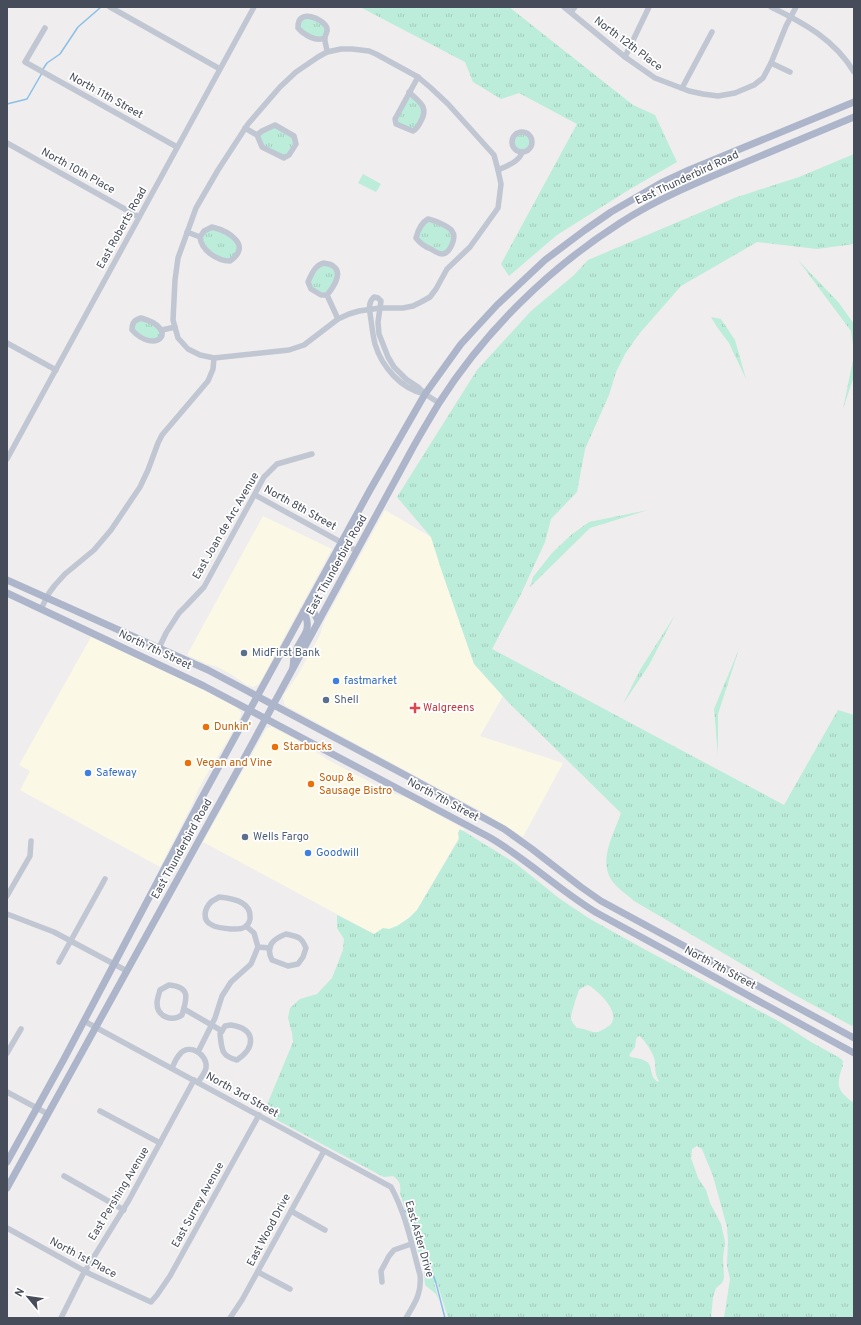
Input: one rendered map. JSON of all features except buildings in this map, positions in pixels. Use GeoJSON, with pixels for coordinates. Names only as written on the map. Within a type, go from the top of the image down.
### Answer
{"type":"FeatureCollection","features":[{"type":"Feature","properties":{"kind":"main road","name":"East Thunderbird Road"},"geometry":{"type":"LineString","coordinates":[[7,1162],[84,1021],[200,801],[341,543],[425,394],[461,344],[497,305],[545,260],[611,212],[661,183],[689,170],[854,102]]}},
{"type":"Feature","properties":{"kind":"main road","name":"East Thunderbird Road"},"geometry":{"type":"LineString","coordinates":[[7,1188],[293,669],[410,453],[439,403],[466,366],[509,314],[555,270],[594,240],[621,222],[694,184],[854,117]]}},
{"type":"Feature","properties":{"kind":"main road","name":"North 7th Street"},"geometry":{"type":"LineString","coordinates":[[7,580],[208,670],[497,825],[523,842],[592,895],[854,1038]]}},
{"type":"Feature","properties":{"kind":"main road","name":"North 7th Street"},"geometry":{"type":"LineString","coordinates":[[7,593],[204,686],[489,837],[513,852],[567,894],[597,913],[854,1053]]}},
{"type":"Feature","properties":{"kind":"main road"},"geometry":{"type":"LineString","coordinates":[[309,602],[318,621]]}},
{"type":"Feature","properties":{"kind":"main road"},"geometry":{"type":"LineString","coordinates":[[293,669],[294,654],[308,628],[308,621],[304,611]]}},
{"type":"Feature","properties":{"kind":"street"},"geometry":{"type":"LineString","coordinates":[[110,7],[220,69]]}},
{"type":"Feature","properties":{"kind":"street","name":"East Roberts Road"},"geometry":{"type":"LineString","coordinates":[[7,459],[254,7]]}},
{"type":"Feature","properties":{"kind":"street","name":"North 12th Place"},"geometry":{"type":"LineString","coordinates":[[564,7],[655,78],[703,94],[718,96],[735,93],[754,85],[763,78],[771,64]]}},
{"type":"Feature","properties":{"kind":"street"},"geometry":{"type":"LineString","coordinates":[[571,12],[575,7]]}},
{"type":"Feature","properties":{"kind":"street"},"geometry":{"type":"LineString","coordinates":[[625,56],[649,7]]}},
{"type":"Feature","properties":{"kind":"street"},"geometry":{"type":"LineString","coordinates":[[771,7],[809,27],[826,39],[842,56],[854,72]]}},
{"type":"Feature","properties":{"kind":"street"},"geometry":{"type":"LineString","coordinates":[[790,72],[771,64],[796,7]]}},
{"type":"Feature","properties":{"kind":"street"},"geometry":{"type":"LineString","coordinates":[[325,38],[318,40],[304,34],[298,28],[297,23],[302,17],[307,16],[325,24],[328,32],[325,38],[327,52]]}},
{"type":"Feature","properties":{"kind":"street","name":"North 11th Street"},"geometry":{"type":"LineString","coordinates":[[45,28],[25,62],[177,147]]}},
{"type":"Feature","properties":{"kind":"street"},"geometry":{"type":"LineString","coordinates":[[682,88],[712,32]]}},
{"type":"Feature","properties":{"kind":"street"},"geometry":{"type":"LineString","coordinates":[[341,49],[369,51],[418,77],[431,88],[448,104],[494,155],[501,184],[498,208],[470,247],[446,269],[436,289],[430,297],[413,306],[359,311],[338,319],[304,344],[288,350],[214,358],[200,355],[188,349],[178,338],[173,320],[174,280],[178,258],[196,208],[245,128],[280,87],[296,72],[327,52],[341,49]]}},
{"type":"Feature","properties":{"kind":"street"},"geometry":{"type":"LineString","coordinates":[[409,92],[423,105],[424,111],[422,119],[416,130],[413,131],[396,124],[394,119],[409,92],[418,77]]}},
{"type":"Feature","properties":{"kind":"street"},"geometry":{"type":"LineString","coordinates":[[245,128],[257,135],[262,147],[284,158],[289,155],[296,144],[294,136],[275,125],[257,135]]}},
{"type":"Feature","properties":{"kind":"street","name":"North 10th Place"},"geometry":{"type":"LineString","coordinates":[[7,143],[139,217]]}},
{"type":"Feature","properties":{"kind":"street"},"geometry":{"type":"LineString","coordinates":[[498,170],[518,159],[522,152]]}},
{"type":"Feature","properties":{"kind":"street"},"geometry":{"type":"LineString","coordinates":[[428,219],[432,219],[453,232],[454,237],[449,250],[441,254],[419,242],[416,238],[417,233],[423,222],[428,219]]}},
{"type":"Feature","properties":{"kind":"street"},"geometry":{"type":"LineString","coordinates":[[212,227],[234,236],[239,248],[238,253],[230,261],[224,261],[206,250],[202,245],[200,236],[208,228],[212,227]]}},
{"type":"Feature","properties":{"kind":"street"},"geometry":{"type":"LineString","coordinates":[[187,232],[200,236]]}},
{"type":"Feature","properties":{"kind":"street"},"geometry":{"type":"LineString","coordinates":[[449,250],[458,258]]}},
{"type":"Feature","properties":{"kind":"street"},"geometry":{"type":"LineString","coordinates":[[324,263],[333,265],[338,272],[338,276],[327,295],[321,295],[311,290],[308,282],[316,267],[324,263]]}},
{"type":"Feature","properties":{"kind":"street"},"geometry":{"type":"LineString","coordinates":[[327,295],[338,319]]}},
{"type":"Feature","properties":{"kind":"street"},"geometry":{"type":"LineString","coordinates":[[385,357],[378,352],[373,335],[369,310],[370,301],[374,297],[380,300],[378,322],[379,334],[390,371],[414,392],[425,394],[439,403]]}},
{"type":"Feature","properties":{"kind":"street"},"geometry":{"type":"LineString","coordinates":[[141,318],[160,326],[162,330],[159,340],[153,342],[148,341],[135,333],[132,330],[132,326],[137,319],[141,318]]}},
{"type":"Feature","properties":{"kind":"street"},"geometry":{"type":"LineString","coordinates":[[162,330],[175,327]]}},
{"type":"Feature","properties":{"kind":"street"},"geometry":{"type":"LineString","coordinates":[[7,343],[56,370]]}},
{"type":"Feature","properties":{"kind":"street"},"geometry":{"type":"LineString","coordinates":[[41,609],[55,585],[65,574],[94,550],[111,530],[140,487],[162,435],[208,381],[213,369],[214,358]]}},
{"type":"Feature","properties":{"kind":"street","name":"East Joan de Arc Avenue"},"geometry":{"type":"LineString","coordinates":[[159,648],[166,633],[179,613],[204,587],[264,478],[277,464],[312,454]]}},
{"type":"Feature","properties":{"kind":"street","name":"North 8th Street"},"geometry":{"type":"LineString","coordinates":[[255,494],[357,551]]}},
{"type":"Feature","properties":{"kind":"street"},"geometry":{"type":"LineString","coordinates":[[7,896],[30,856],[31,841]]}},
{"type":"Feature","properties":{"kind":"street"},"geometry":{"type":"LineString","coordinates":[[59,962],[105,879]]}},
{"type":"Feature","properties":{"kind":"street"},"geometry":{"type":"LineString","coordinates":[[219,897],[236,900],[242,903],[249,910],[251,918],[246,926],[240,929],[212,926],[205,918],[206,910],[211,902],[219,897]]}},
{"type":"Feature","properties":{"kind":"street"},"geometry":{"type":"LineString","coordinates":[[7,914],[54,932],[127,971]]}},
{"type":"Feature","properties":{"kind":"street"},"geometry":{"type":"LineString","coordinates":[[172,1068],[180,1053],[187,1050],[195,1050],[198,1052],[212,1024],[222,996],[231,982],[251,964],[258,947],[254,934],[246,926]]}},
{"type":"Feature","properties":{"kind":"street"},"geometry":{"type":"LineString","coordinates":[[286,934],[297,936],[302,940],[306,948],[303,957],[298,964],[288,966],[272,960],[269,953],[270,948],[270,944],[277,937],[286,934]]}},
{"type":"Feature","properties":{"kind":"street"},"geometry":{"type":"LineString","coordinates":[[258,947],[270,948]]}},
{"type":"Feature","properties":{"kind":"street"},"geometry":{"type":"LineString","coordinates":[[169,984],[177,985],[184,990],[187,996],[184,1009],[182,1014],[177,1018],[168,1018],[163,1016],[157,1003],[160,990],[169,984]]}},
{"type":"Feature","properties":{"kind":"street"},"geometry":{"type":"LineString","coordinates":[[184,1009],[222,1031]]}},
{"type":"Feature","properties":{"kind":"street","name":"North 3rd Street"},"geometry":{"type":"LineString","coordinates":[[84,1021],[391,1187]]}},
{"type":"Feature","properties":{"kind":"street"},"geometry":{"type":"LineString","coordinates":[[236,1025],[247,1032],[251,1039],[250,1045],[245,1054],[237,1060],[228,1057],[224,1053],[220,1034],[222,1031],[226,1026],[236,1025]]}},
{"type":"Feature","properties":{"kind":"street"},"geometry":{"type":"LineString","coordinates":[[7,1053],[21,1029]]}},
{"type":"Feature","properties":{"kind":"street","name":"East Pershing Avenue"},"geometry":{"type":"LineString","coordinates":[[61,1318],[85,1271],[124,1210],[160,1143],[196,1081],[206,1068],[205,1060],[198,1052]]}},
{"type":"Feature","properties":{"kind":"street"},"geometry":{"type":"LineString","coordinates":[[7,1092],[48,1114]]}},
{"type":"Feature","properties":{"kind":"street"},"geometry":{"type":"LineString","coordinates":[[100,1111],[160,1143]]}},
{"type":"Feature","properties":{"kind":"street","name":"East Surrey Avenue"},"geometry":{"type":"LineString","coordinates":[[150,1302],[157,1296],[170,1276],[259,1115]]}},
{"type":"Feature","properties":{"kind":"street","name":"East Wood Drive"},"geometry":{"type":"LineString","coordinates":[[230,1318],[258,1272],[324,1151]]}},
{"type":"Feature","properties":{"kind":"street"},"geometry":{"type":"LineString","coordinates":[[64,1176],[124,1210]]}},
{"type":"Feature","properties":{"kind":"street","name":"East Aster Drive"},"geometry":{"type":"LineString","coordinates":[[391,1187],[401,1209],[420,1275],[420,1292],[406,1318]]}},
{"type":"Feature","properties":{"kind":"street"},"geometry":{"type":"LineString","coordinates":[[291,1212],[325,1230]]}},
{"type":"Feature","properties":{"kind":"street","name":"North 1st Place"},"geometry":{"type":"LineString","coordinates":[[7,1228],[85,1271],[150,1302]]}},
{"type":"Feature","properties":{"kind":"street"},"geometry":{"type":"LineString","coordinates":[[382,1282],[381,1271],[394,1250],[411,1244]]}},
{"type":"Feature","properties":{"kind":"street"},"geometry":{"type":"LineString","coordinates":[[258,1272],[290,1289]]}},
{"type":"Feature","properties":{"kind":"shaded area"},"geometry":{"type":"Polygon","coordinates":[[[385,510],[431,537],[474,663],[503,696],[480,736],[563,763],[523,837],[477,809],[284,704],[283,696],[297,676],[320,635],[324,622],[385,510]]]}},
{"type":"Feature","properties":{"kind":"shaded area"},"geometry":{"type":"Polygon","coordinates":[[[263,516],[332,549],[259,684],[253,687],[247,685],[218,667],[187,655],[263,516]]]}},
{"type":"Feature","properties":{"kind":"shaded area"},"geometry":{"type":"Polygon","coordinates":[[[91,637],[192,684],[236,707],[241,712],[240,718],[228,740],[198,790],[191,807],[160,867],[20,790],[30,771],[19,765],[91,637]]]}},
{"type":"Feature","properties":{"kind":"shaded area"},"geometry":{"type":"Polygon","coordinates":[[[272,727],[303,743],[328,760],[389,792],[408,798],[464,829],[417,910],[409,918],[397,926],[389,929],[383,929],[374,934],[203,842],[265,731],[267,728],[272,727]]]}},
{"type":"Feature","properties":{"kind":"green space"},"geometry":{"type":"Polygon","coordinates":[[[360,7],[509,7],[633,105],[655,115],[677,162],[630,189],[557,235],[509,276],[501,264],[577,124],[519,93],[501,99],[473,82],[465,62],[360,7]]]}},
{"type":"Feature","properties":{"kind":"green space"},"geometry":{"type":"Polygon","coordinates":[[[307,15],[327,28],[322,39],[300,31],[299,20],[307,15]]]}},
{"type":"Feature","properties":{"kind":"green space"},"geometry":{"type":"Polygon","coordinates":[[[409,92],[424,111],[416,130],[396,124],[396,115],[409,92]]]}},
{"type":"Feature","properties":{"kind":"green space"},"geometry":{"type":"Polygon","coordinates":[[[275,125],[295,140],[284,158],[262,147],[257,135],[275,125]]]}},
{"type":"Feature","properties":{"kind":"green space"},"geometry":{"type":"Polygon","coordinates":[[[522,132],[529,135],[532,142],[529,149],[522,152],[515,149],[512,142],[515,135],[522,132]]]}},
{"type":"Feature","properties":{"kind":"green space"},"geometry":{"type":"Polygon","coordinates":[[[854,154],[854,244],[817,249],[757,242],[681,286],[639,334],[625,354],[616,372],[609,395],[585,449],[577,492],[551,519],[545,542],[521,594],[492,649],[784,805],[838,710],[854,715],[854,1023],[852,1026],[793,994],[634,901],[615,885],[608,874],[607,856],[608,848],[621,813],[509,703],[474,664],[431,537],[397,497],[477,370],[531,311],[573,276],[588,260],[737,197],[799,177],[854,154]]]}},
{"type":"Feature","properties":{"kind":"green space"},"geometry":{"type":"Polygon","coordinates":[[[363,174],[381,184],[376,192],[358,183],[363,174]]]}},
{"type":"Feature","properties":{"kind":"green space"},"geometry":{"type":"Polygon","coordinates":[[[428,219],[448,228],[454,237],[445,253],[419,242],[417,233],[428,219]]]}},
{"type":"Feature","properties":{"kind":"green space"},"geometry":{"type":"Polygon","coordinates":[[[208,228],[234,236],[239,248],[230,261],[212,255],[201,240],[208,228]]]}},
{"type":"Feature","properties":{"kind":"green space"},"geometry":{"type":"Polygon","coordinates":[[[798,260],[839,303],[854,324],[854,351],[851,331],[798,260]]]}},
{"type":"Feature","properties":{"kind":"green space"},"geometry":{"type":"Polygon","coordinates":[[[324,263],[338,272],[329,292],[316,293],[309,280],[324,263]]]}},
{"type":"Feature","properties":{"kind":"green space"},"geometry":{"type":"Polygon","coordinates":[[[711,317],[721,319],[735,340],[746,379],[729,343],[711,317]]]}},
{"type":"Feature","properties":{"kind":"green space"},"geometry":{"type":"Polygon","coordinates":[[[141,318],[162,330],[157,341],[135,333],[134,322],[141,318]]]}},
{"type":"Feature","properties":{"kind":"green space"},"geometry":{"type":"Polygon","coordinates":[[[854,355],[854,376],[843,409],[854,355]]]}},
{"type":"Feature","properties":{"kind":"green space"},"geometry":{"type":"Polygon","coordinates":[[[648,510],[590,528],[530,587],[533,577],[552,553],[571,535],[589,522],[648,510]]]}},
{"type":"Feature","properties":{"kind":"green space"},"geometry":{"type":"Polygon","coordinates":[[[675,615],[649,665],[623,704],[640,670],[675,615]]]}},
{"type":"Feature","properties":{"kind":"green space"},"geometry":{"type":"Polygon","coordinates":[[[739,649],[718,714],[718,755],[714,709],[739,649]]]}},
{"type":"Feature","properties":{"kind":"green space"},"geometry":{"type":"Polygon","coordinates":[[[460,829],[515,863],[560,899],[590,919],[780,1022],[843,1061],[839,1078],[839,1087],[841,1091],[854,1103],[854,1318],[724,1318],[730,1279],[727,1266],[727,1227],[713,1176],[702,1149],[697,1146],[692,1149],[691,1158],[698,1178],[706,1190],[710,1203],[721,1224],[725,1242],[723,1258],[724,1278],[722,1283],[716,1288],[713,1297],[711,1318],[448,1318],[437,1282],[434,1283],[439,1300],[436,1294],[425,1285],[424,1271],[400,1193],[400,1183],[393,1176],[384,1177],[275,1119],[274,1116],[264,1112],[293,1042],[288,1018],[290,1008],[300,999],[317,994],[332,978],[343,950],[344,939],[337,928],[337,915],[374,934],[383,928],[389,929],[397,926],[409,918],[417,910],[459,839],[458,833],[460,829]],[[588,985],[579,990],[571,1019],[577,1028],[598,1032],[606,1028],[611,1023],[613,1018],[612,1011],[599,993],[588,985]],[[640,1036],[637,1037],[635,1047],[629,1055],[647,1062],[650,1066],[653,1077],[658,1082],[653,1055],[640,1036]]]}},
{"type":"Feature","properties":{"kind":"waterway"},"geometry":{"type":"LineString","coordinates":[[43,69],[47,63],[60,54],[78,27],[101,7]]}},
{"type":"Feature","properties":{"kind":"waterway"},"geometry":{"type":"LineString","coordinates":[[7,104],[27,99],[42,73]]}},
{"type":"Feature","properties":{"kind":"waterway"},"geometry":{"type":"LineString","coordinates":[[403,1210],[410,1214],[414,1220],[436,1283],[445,1318]]}},
{"type":"Feature","properties":{"kind":"place","name":"MidFirst Bank"},"geometry":{"type":"Point","coordinates":[244,653]}},
{"type":"Feature","properties":{"kind":"place","name":"fastmarket"},"geometry":{"type":"Point","coordinates":[336,681]}},
{"type":"Feature","properties":{"kind":"place","name":"Shell"},"geometry":{"type":"Point","coordinates":[326,700]}},
{"type":"Feature","properties":{"kind":"place","name":"Walgreens"},"geometry":{"type":"Point","coordinates":[415,708]}},
{"type":"Feature","properties":{"kind":"place","name":"Dunkin'"},"geometry":{"type":"Point","coordinates":[206,727]}},
{"type":"Feature","properties":{"kind":"place","name":"Starbucks"},"geometry":{"type":"Point","coordinates":[275,747]}},
{"type":"Feature","properties":{"kind":"place","name":"Vegan and Vine"},"geometry":{"type":"Point","coordinates":[188,763]}},
{"type":"Feature","properties":{"kind":"place","name":"Safeway"},"geometry":{"type":"Point","coordinates":[88,773]}},
{"type":"Feature","properties":{"kind":"place","name":"Soup & Sausage Bistro"},"geometry":{"type":"Point","coordinates":[311,784]}},
{"type":"Feature","properties":{"kind":"place","name":"Wells Fargo"},"geometry":{"type":"Point","coordinates":[245,837]}},
{"type":"Feature","properties":{"kind":"place","name":"Goodwill"},"geometry":{"type":"Point","coordinates":[308,853]}}]}
